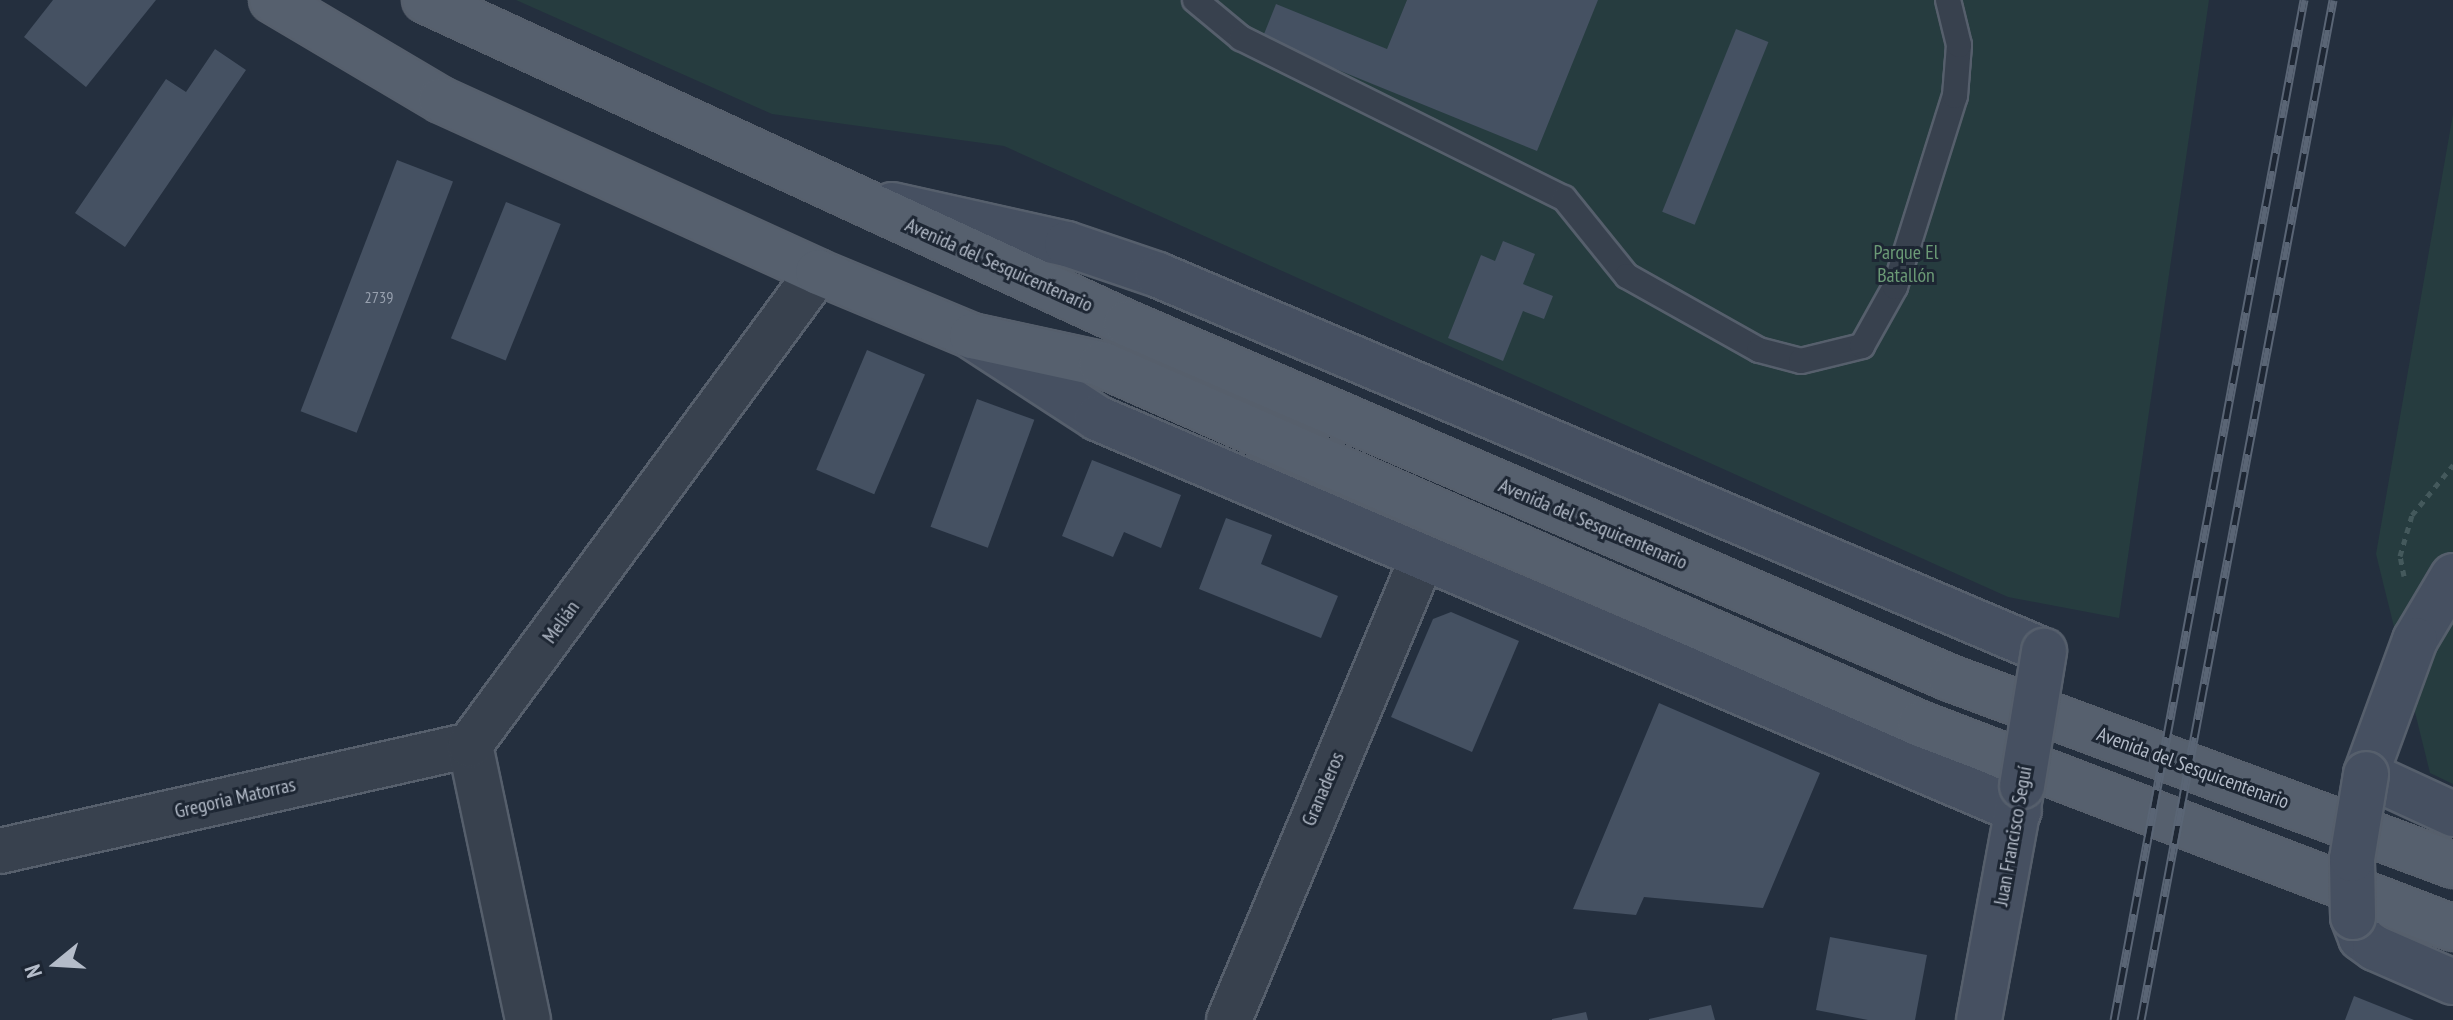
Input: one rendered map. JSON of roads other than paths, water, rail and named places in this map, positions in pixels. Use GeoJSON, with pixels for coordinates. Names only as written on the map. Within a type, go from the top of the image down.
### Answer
{"type":"FeatureCollection","features":[{"type":"Feature","properties":{"kind":"main road"},"geometry":{"type":"LineString","coordinates":[[272,0],[441,100],[818,272],[972,336],[1101,364],[1920,724],[2453,928]]}},
{"type":"Feature","properties":{"kind":"main road","name":"Avenida del Sesquicentenario"},"geometry":{"type":"LineString","coordinates":[[425,0],[1126,323],[1950,678],[2453,865]]}},
{"type":"Feature","properties":{"kind":"street","name":"Avenida del Sesquicentenario"},"geometry":{"type":"LineString","coordinates":[[840,193],[1067,244],[1158,275],[2044,651]]}},
{"type":"Feature","properties":{"kind":"street","name":"Melián"},"geometry":{"type":"LineString","coordinates":[[470,745],[818,272]]}},
{"type":"Feature","properties":{"kind":"street"},"geometry":{"type":"LineString","coordinates":[[972,336],[1097,418],[1422,559],[2021,798]]}},
{"type":"Feature","properties":{"kind":"street","name":"Granaderos"},"geometry":{"type":"LineString","coordinates":[[1229,1020],[1422,559]]}},
{"type":"Feature","properties":{"kind":"street"},"geometry":{"type":"LineString","coordinates":[[2453,576],[2415,640],[2366,774],[2352,859],[2353,917],[2361,938],[2375,948],[2453,982]]}},
{"type":"Feature","properties":{"kind":"street","name":"Juan Francisco Seguí"},"geometry":{"type":"LineString","coordinates":[[1979,1020],[2021,798],[2044,651]]}},
{"type":"Feature","properties":{"kind":"street"},"geometry":{"type":"LineString","coordinates":[[470,745],[528,1020]]}},
{"type":"Feature","properties":{"kind":"street","name":"Gregoria Matorras"},"geometry":{"type":"LineString","coordinates":[[0,851],[470,745]]}},
{"type":"Feature","properties":{"kind":"street"},"geometry":{"type":"LineString","coordinates":[[2366,774],[2453,814]]}},
{"type":"Feature","properties":{"kind":"lane"},"geometry":{"type":"LineString","coordinates":[[1195,0],[1241,38],[1564,198],[1627,276],[1759,350],[1801,361],[1862,346],[1895,287],[1955,96],[1959,45],[1948,0]]}},
{"type":"Feature","properties":{"kind":"railway"},"geometry":{"type":"LineString","coordinates":[[2114,1020],[2304,0]]}},
{"type":"Feature","properties":{"kind":"railway"},"geometry":{"type":"LineString","coordinates":[[2141,1020],[2333,0]]}},
{"type":"Feature","properties":{"kind":"park label","name":"Parque El Batallón"},"geometry":{"type":"Point","coordinates":[1906,264]}}]}
